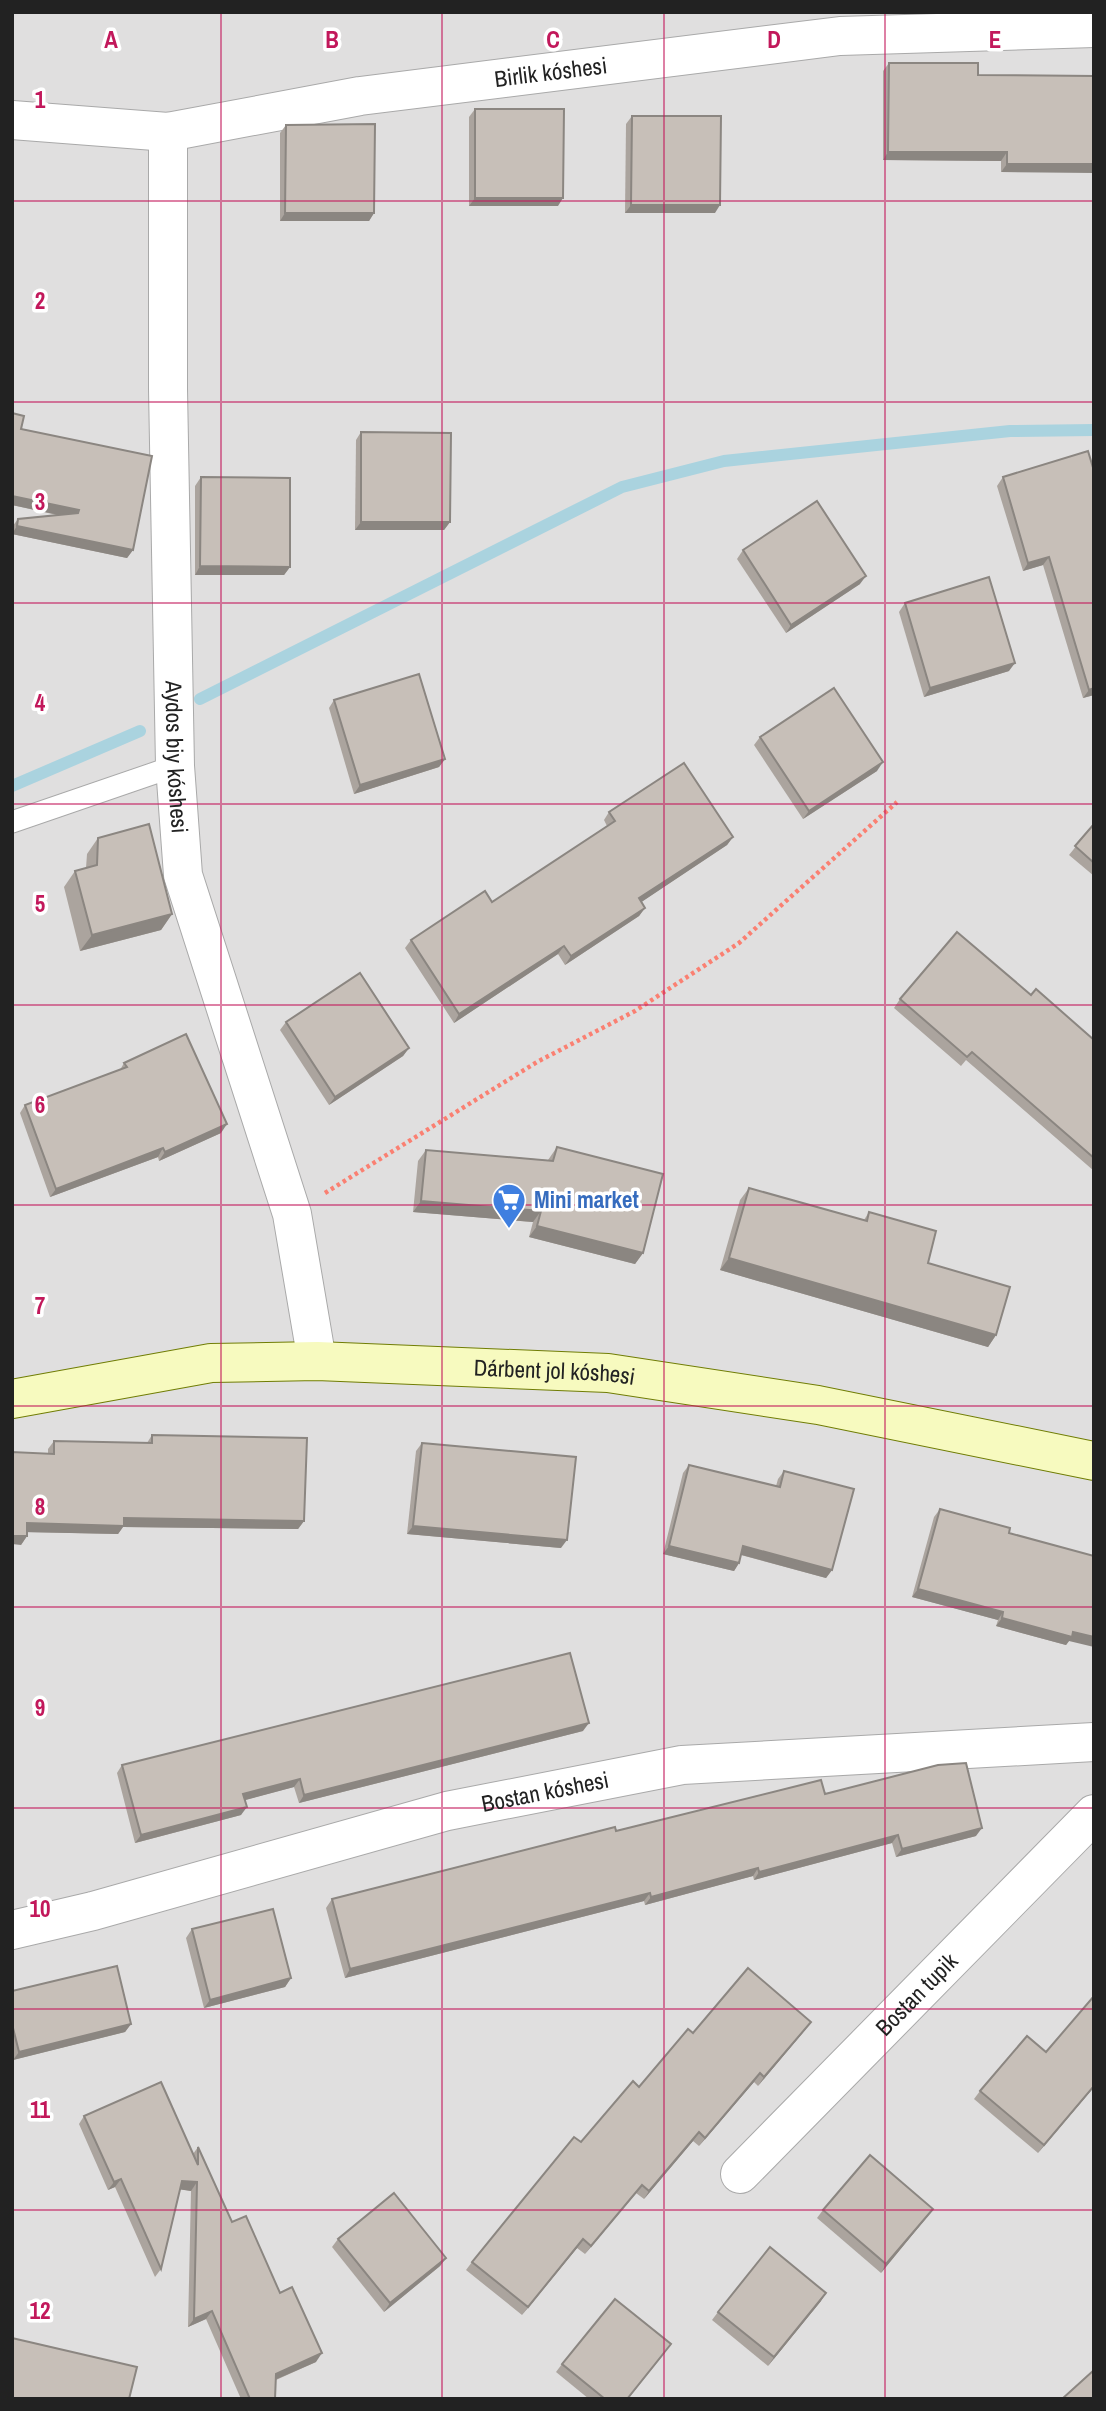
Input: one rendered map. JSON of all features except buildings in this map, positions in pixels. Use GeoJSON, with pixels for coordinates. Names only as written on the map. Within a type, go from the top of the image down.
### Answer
{"type":"FeatureCollection","features":[{"type":"Feature","properties":{"kind":"main road","name":"Dárbent jol kóshesi"},"geometry":{"type":"LineString","coordinates":[[12,1399],[211,1363],[317,1361],[608,1373],[818,1405],[1094,1461]]}},
{"type":"Feature","properties":{"kind":"street","name":"Birlik kóshesi"},"geometry":{"type":"LineString","coordinates":[[12,120],[168,132],[360,96],[840,36],[1094,28]]}},
{"type":"Feature","properties":{"kind":"street","name":"Aydos biy kóshesi"},"geometry":{"type":"LineString","coordinates":[[168,132],[175,766],[183,875],[292,1214],[317,1361]]}},
{"type":"Feature","properties":{"kind":"street","name":"Bostan kóshesi"},"geometry":{"type":"LineString","coordinates":[[12,1930],[93,1911],[447,1811],[682,1765],[1094,1742]]}},
{"type":"Feature","properties":{"kind":"street","name":"Bostan tupik"},"geometry":{"type":"LineString","coordinates":[[740,2174],[1094,1814]]}},
{"type":"Feature","properties":{"kind":"lane"},"geometry":{"type":"LineString","coordinates":[[12,822],[175,766]]}},
{"type":"Feature","properties":{"kind":"path"},"geometry":{"type":"LineString","coordinates":[[292,1214],[412,1137],[537,1062],[635,1011],[739,943],[897,802]]}},
{"type":"Feature","properties":{"kind":"shaded area"},"geometry":{"type":"Polygon","coordinates":[[[12,12],[1094,12],[1094,2399],[12,2399],[12,12]]]}},
{"type":"Feature","properties":{"kind":"waterway"},"geometry":{"type":"LineString","coordinates":[[200,699],[622,487],[724,461],[1010,431],[1094,430]]}},
{"type":"Feature","properties":{"kind":"waterway"},"geometry":{"type":"LineString","coordinates":[[12,786],[140,731]]}},
{"type":"Feature","properties":{"kind":"place","name":"Mini market"},"geometry":{"type":"Point","coordinates":[509,1230]}}]}
